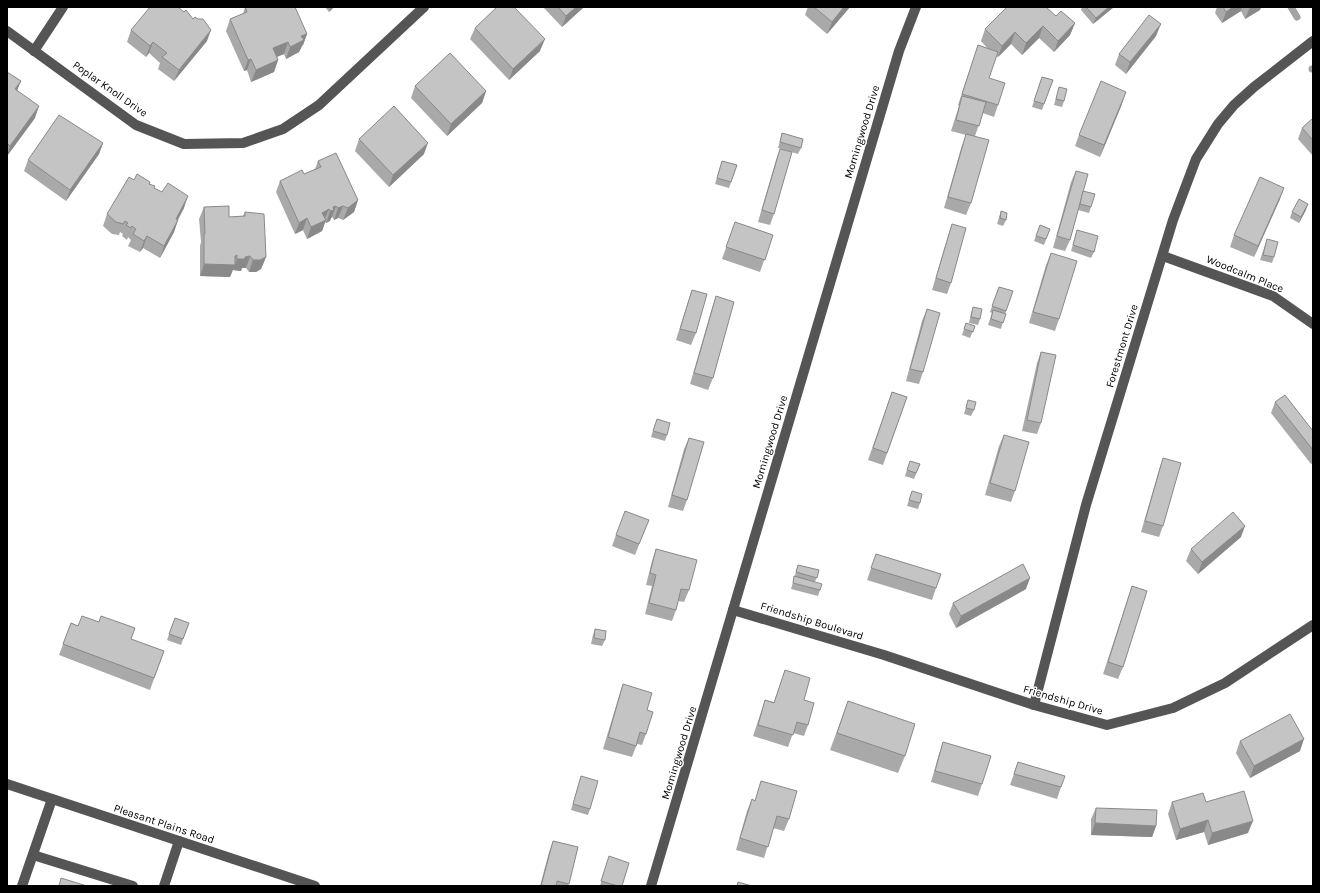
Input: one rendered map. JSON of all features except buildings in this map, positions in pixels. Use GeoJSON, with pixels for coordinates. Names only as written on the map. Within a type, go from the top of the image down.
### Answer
{"type":"FeatureCollection","features":[{"type":"Feature","properties":{"kind":"street"},"geometry":{"type":"LineString","coordinates":[[34,51],[63,7]]}},
{"type":"Feature","properties":{"kind":"street","name":"Poplar Knoll Drive"},"geometry":{"type":"LineString","coordinates":[[7,31],[136,125],[184,144],[243,143],[283,129],[320,104],[424,7]]}},
{"type":"Feature","properties":{"kind":"street","name":"Morningwood Drive"},"geometry":{"type":"LineString","coordinates":[[651,886],[899,51],[916,7]]}},
{"type":"Feature","properties":{"kind":"street","name":"Forestmont Drive"},"geometry":{"type":"LineString","coordinates":[[1034,705],[1086,505],[1173,220],[1196,159],[1218,124],[1234,105],[1254,86],[1313,41]]}},
{"type":"Feature","properties":{"kind":"street","name":"Woodcalm Place"},"geometry":{"type":"LineString","coordinates":[[1163,256],[1273,296],[1313,324]]}},
{"type":"Feature","properties":{"kind":"street","name":"Friendship Boulevard"},"geometry":{"type":"LineString","coordinates":[[733,610],[884,655]]}},
{"type":"Feature","properties":{"kind":"street","name":"Friendship Drive"},"geometry":{"type":"LineString","coordinates":[[884,655],[1034,705],[1107,725],[1173,708],[1225,683],[1313,624]]}},
{"type":"Feature","properties":{"kind":"street","name":"Pleasant Plains Road"},"geometry":{"type":"LineString","coordinates":[[7,784],[314,886]]}},
{"type":"Feature","properties":{"kind":"street"},"geometry":{"type":"LineString","coordinates":[[22,886],[52,799]]}},
{"type":"Feature","properties":{"kind":"street"},"geometry":{"type":"LineString","coordinates":[[164,886],[179,841]]}},
{"type":"Feature","properties":{"kind":"street"},"geometry":{"type":"LineString","coordinates":[[32,855],[134,886]]}},
{"type":"Feature","properties":{"kind":"waterway"},"geometry":{"type":"LineString","coordinates":[[1291,7],[1297,17]]}}]}
